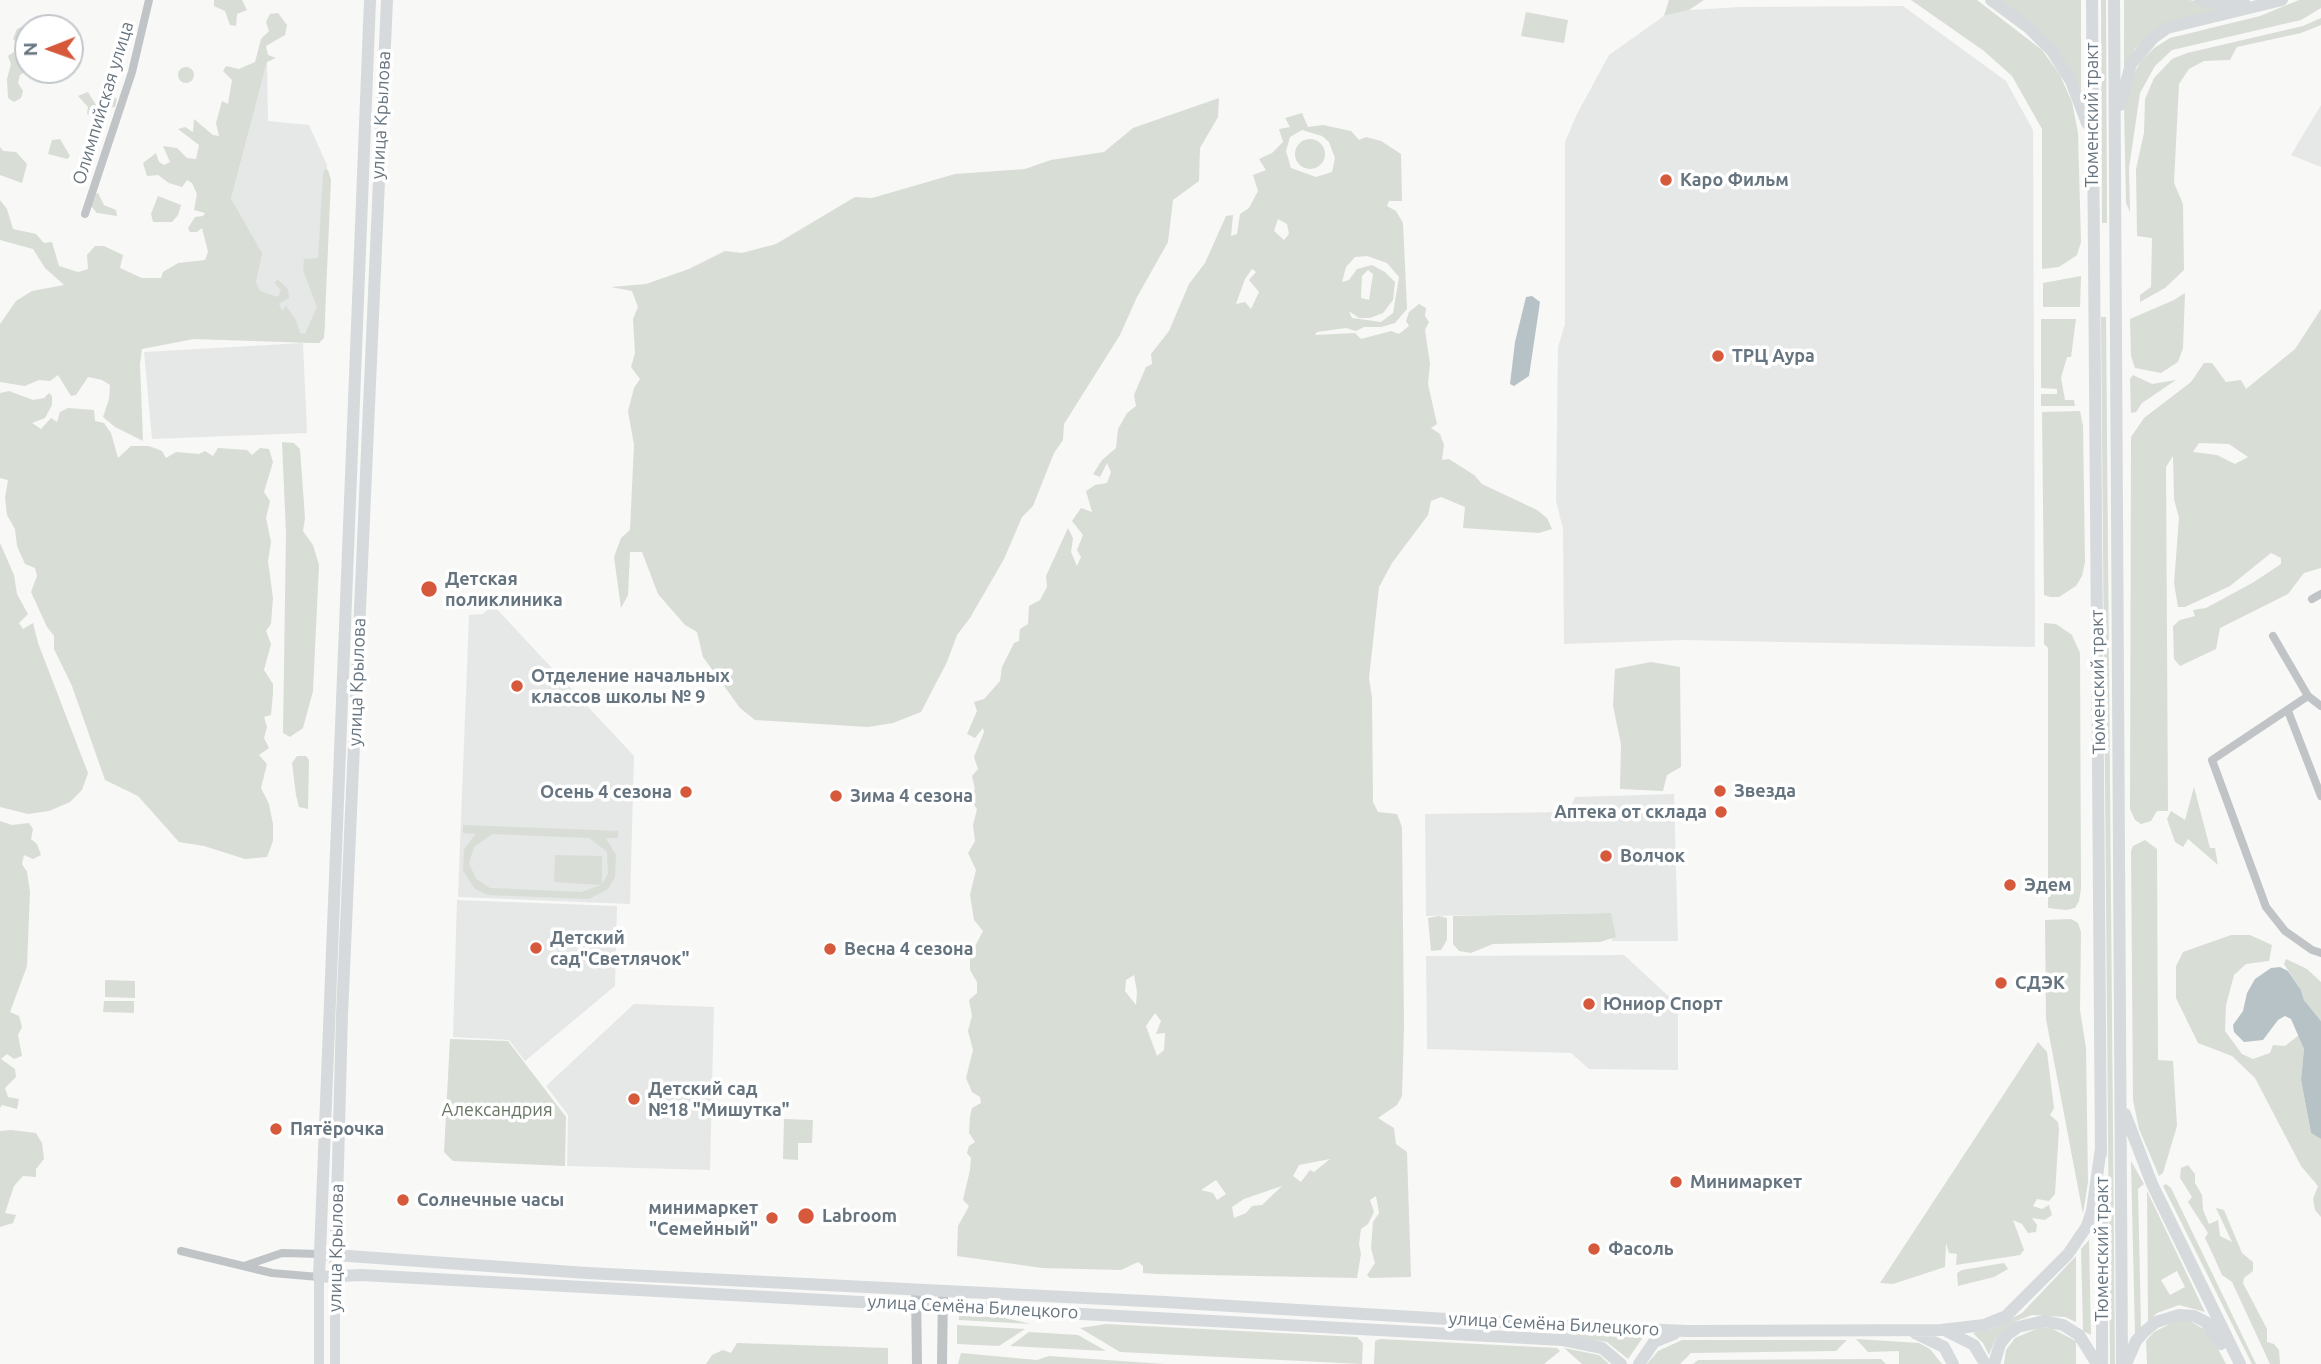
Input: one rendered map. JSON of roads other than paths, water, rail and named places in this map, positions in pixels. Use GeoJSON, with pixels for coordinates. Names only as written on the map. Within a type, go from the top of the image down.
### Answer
{"type":"FeatureCollection","features":[{"type":"Feature","properties":{"kind":"main road","name":"улица Крылова"},"geometry":{"type":"LineString","coordinates":[[319,1364],[319,1277],[370,0]]}},
{"type":"Feature","properties":{"kind":"main road","name":"улица Крылова"},"geometry":{"type":"LineString","coordinates":[[335,1364],[335,1256],[387,0]]}},
{"type":"Feature","properties":{"kind":"main road"},"geometry":{"type":"LineString","coordinates":[[1992,0],[2029,28],[2059,59],[2078,94],[2092,154]]}},
{"type":"Feature","properties":{"kind":"main road","name":"Тюменский тракт"},"geometry":{"type":"LineString","coordinates":[[2092,0],[2101,1148],[2100,1364]]}},
{"type":"Feature","properties":{"kind":"main road","name":"Тюменский тракт"},"geometry":{"type":"LineString","coordinates":[[2115,0],[2124,1364]]}},
{"type":"Feature","properties":{"kind":"main road"},"geometry":{"type":"LineString","coordinates":[[2200,0],[2222,4],[2248,0]]}},
{"type":"Feature","properties":{"kind":"main road"},"geometry":{"type":"LineString","coordinates":[[2116,122],[2131,64],[2153,38],[2179,24],[2282,0]]}},
{"type":"Feature","properties":{"kind":"main road"},"geometry":{"type":"LineString","coordinates":[[354,366],[370,367]]}},
{"type":"Feature","properties":{"kind":"main road"},"geometry":{"type":"LineString","coordinates":[[2120,1068],[2124,1111],[2134,1142],[2240,1364]]}},
{"type":"Feature","properties":{"kind":"main road","name":"улица Семёна Билецкого"},"geometry":{"type":"LineString","coordinates":[[320,1254],[587,1273],[1688,1331],[1941,1330],[1984,1325],[2006,1316],[2068,1254],[2087,1226],[2092,1211],[2101,1148]]}},
{"type":"Feature","properties":{"kind":"main road","name":"улица Семёна Билецкого"},"geometry":{"type":"LineString","coordinates":[[319,1277],[335,1275],[1563,1340],[1602,1348],[1621,1364]]}},
{"type":"Feature","properties":{"kind":"main road"},"geometry":{"type":"LineString","coordinates":[[2124,1364],[2136,1341],[2155,1322],[2179,1315],[2194,1316],[2206,1322],[2216,1333],[2231,1364]]}},
{"type":"Feature","properties":{"kind":"main road"},"geometry":{"type":"LineString","coordinates":[[1994,1364],[2000,1344],[2008,1334],[2018,1327],[2044,1321],[2063,1325],[2079,1335],[2100,1364]]}},
{"type":"Feature","properties":{"kind":"main road"},"geometry":{"type":"LineString","coordinates":[[1941,1330],[1966,1339],[1981,1354],[1985,1364]]}},
{"type":"Feature","properties":{"kind":"main road"},"geometry":{"type":"LineString","coordinates":[[1639,1364],[1648,1348],[1660,1337],[1688,1331]]}},
{"type":"Feature","properties":{"kind":"main road"},"geometry":{"type":"LineString","coordinates":[[1904,1331],[1934,1339],[1944,1347],[1953,1364]]}},
{"type":"Feature","properties":{"kind":"street","name":"Олимпийская улица"},"geometry":{"type":"LineString","coordinates":[[85,214],[132,72],[149,0]]}},
{"type":"Feature","properties":{"kind":"street"},"geometry":{"type":"LineString","coordinates":[[2312,599],[2321,594]]}},
{"type":"Feature","properties":{"kind":"street"},"geometry":{"type":"LineString","coordinates":[[2273,636],[2308,696],[2321,706]]}},
{"type":"Feature","properties":{"kind":"street"},"geometry":{"type":"LineString","coordinates":[[2308,696],[2212,760],[2266,907],[2285,931],[2312,950],[2321,953]]}},
{"type":"Feature","properties":{"kind":"street"},"geometry":{"type":"LineString","coordinates":[[2288,711],[2321,796]]}},
{"type":"Feature","properties":{"kind":"street"},"geometry":{"type":"LineString","coordinates":[[181,1251],[303,1278],[319,1277]]}},
{"type":"Feature","properties":{"kind":"street","name":"улица Семёна Билецкого"},"geometry":{"type":"LineString","coordinates":[[244,1266],[282,1253],[320,1254]]}},
{"type":"Feature","properties":{"kind":"street"},"geometry":{"type":"LineString","coordinates":[[916,1290],[917,1364]]}},
{"type":"Feature","properties":{"kind":"street"},"geometry":{"type":"LineString","coordinates":[[942,1364],[943,1292]]}},
{"type":"Feature","properties":{"kind":"place","name":"Каро Фильм"},"geometry":{"type":"Point","coordinates":[1666,180]}},
{"type":"Feature","properties":{"kind":"place","name":"ТРЦ Аура"},"geometry":{"type":"Point","coordinates":[1718,356]}},
{"type":"Feature","properties":{"kind":"place","name":"Детская поликлиника"},"geometry":{"type":"Point","coordinates":[429,589]}},
{"type":"Feature","properties":{"kind":"place","name":"Отделение начальных классов школы № 9"},"geometry":{"type":"Point","coordinates":[517,686]}},
{"type":"Feature","properties":{"kind":"place","name":"Звезда"},"geometry":{"type":"Point","coordinates":[1720,791]}},
{"type":"Feature","properties":{"kind":"place","name":"Осень 4 сезона"},"geometry":{"type":"Point","coordinates":[686,792]}},
{"type":"Feature","properties":{"kind":"place","name":"Зима 4 сезона"},"geometry":{"type":"Point","coordinates":[836,796]}},
{"type":"Feature","properties":{"kind":"place","name":"Аптека от склада"},"geometry":{"type":"Point","coordinates":[1721,812]}},
{"type":"Feature","properties":{"kind":"place","name":"Волчок"},"geometry":{"type":"Point","coordinates":[1606,856]}},
{"type":"Feature","properties":{"kind":"place","name":"Эдем"},"geometry":{"type":"Point","coordinates":[2010,885]}},
{"type":"Feature","properties":{"kind":"place","name":"Детский сад\"Светлячок\""},"geometry":{"type":"Point","coordinates":[536,948]}},
{"type":"Feature","properties":{"kind":"place","name":"Весна 4 сезона"},"geometry":{"type":"Point","coordinates":[830,949]}},
{"type":"Feature","properties":{"kind":"place","name":"СДЭК"},"geometry":{"type":"Point","coordinates":[2001,983]}},
{"type":"Feature","properties":{"kind":"place","name":"Юниор Спорт"},"geometry":{"type":"Point","coordinates":[1589,1004]}},
{"type":"Feature","properties":{"kind":"place","name":"Детский сад №18 \"Мишутка\""},"geometry":{"type":"Point","coordinates":[634,1099]}},
{"type":"Feature","properties":{"kind":"place","name":"Пятёрочка"},"geometry":{"type":"Point","coordinates":[276,1129]}},
{"type":"Feature","properties":{"kind":"place","name":"Минимаркет"},"geometry":{"type":"Point","coordinates":[1676,1182]}},
{"type":"Feature","properties":{"kind":"place","name":"Солнечные часы"},"geometry":{"type":"Point","coordinates":[403,1200]}},
{"type":"Feature","properties":{"kind":"place","name":"Labroom"},"geometry":{"type":"Point","coordinates":[806,1216]}},
{"type":"Feature","properties":{"kind":"place","name":"минимаркет \"Семейный\""},"geometry":{"type":"Point","coordinates":[772,1218]}},
{"type":"Feature","properties":{"kind":"place","name":"Фасоль"},"geometry":{"type":"Point","coordinates":[1594,1249]}},
{"type":"Feature","properties":{"kind":"park label","name":"Александрия"},"geometry":{"type":"Point","coordinates":[497,1110]}}]}
